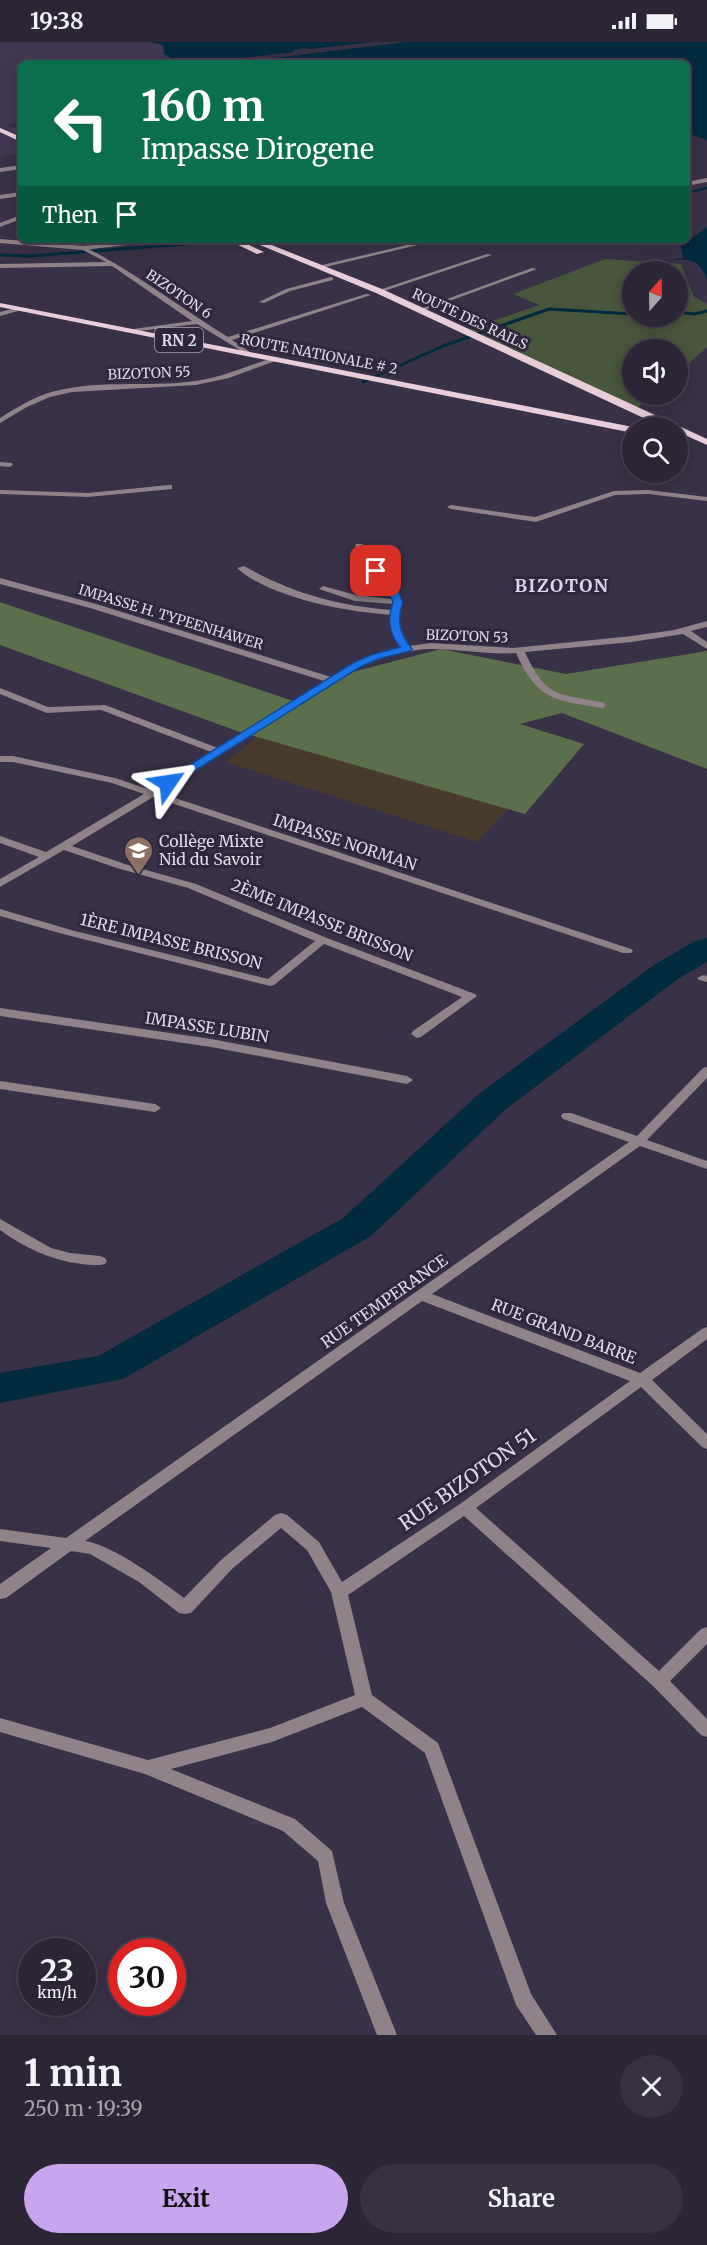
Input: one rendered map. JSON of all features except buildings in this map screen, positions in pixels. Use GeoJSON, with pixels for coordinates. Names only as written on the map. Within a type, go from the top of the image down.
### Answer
{"type":"FeatureCollection","features":[{"type":"Feature","properties":{"kind":"main road"},"geometry":{"type":"LineString","coordinates":[[0,124],[18,133]]}},
{"type":"Feature","properties":{"kind":"main road"},"geometry":{"type":"LineString","coordinates":[[0,130],[18,139]]}},
{"type":"Feature","properties":{"kind":"main road","name":"ROUTE DES RAILS"},"geometry":{"type":"LineString","coordinates":[[251,243],[321,266],[379,291],[465,331],[480,342],[564,388]]}},
{"type":"Feature","properties":{"kind":"main road","name":"ROUTE DES RAILS"},"geometry":{"type":"LineString","coordinates":[[251,243],[455,335],[480,342],[651,417]]}},
{"type":"Feature","properties":{"kind":"main road","name":"ROUTE NATIONALE # 2"},"geometry":{"type":"LineString","coordinates":[[0,305],[622,428]]}},
{"type":"Feature","properties":{"kind":"main road"},"geometry":{"type":"LineString","coordinates":[[574,419],[585,420],[598,414]]}},
{"type":"Feature","properties":{"kind":"main road","name":"ROUTE DES RAILS"},"geometry":{"type":"LineString","coordinates":[[688,434],[707,443]]}},
{"type":"Feature","properties":{"kind":"main road"},"geometry":{"type":"LineString","coordinates":[[688,440],[707,443]]}},
{"type":"Feature","properties":{"kind":"street"},"geometry":{"type":"LineString","coordinates":[[0,170],[18,167]]}},
{"type":"Feature","properties":{"kind":"street"},"geometry":{"type":"LineString","coordinates":[[690,183],[707,180]]}},
{"type":"Feature","properties":{"kind":"street"},"geometry":{"type":"LineString","coordinates":[[0,197],[18,194]]}},
{"type":"Feature","properties":{"kind":"street"},"geometry":{"type":"LineString","coordinates":[[0,225],[18,218]]}},
{"type":"Feature","properties":{"kind":"street"},"geometry":{"type":"LineString","coordinates":[[0,241],[18,243]]}},
{"type":"Feature","properties":{"kind":"street"},"geometry":{"type":"LineString","coordinates":[[24,243],[83,248],[136,243]]}},
{"type":"Feature","properties":{"kind":"street"},"geometry":{"type":"LineString","coordinates":[[321,266],[423,243]]}},
{"type":"Feature","properties":{"kind":"street","name":"BIZOTON 6"},"geometry":{"type":"LineString","coordinates":[[83,248],[115,264],[197,322],[248,353]]}},
{"type":"Feature","properties":{"kind":"street"},"geometry":{"type":"LineString","coordinates":[[379,291],[489,255]]}},
{"type":"Feature","properties":{"kind":"street"},"geometry":{"type":"LineString","coordinates":[[0,266],[115,264]]}},
{"type":"Feature","properties":{"kind":"street"},"geometry":{"type":"LineString","coordinates":[[420,310],[534,269]]}},
{"type":"Feature","properties":{"kind":"street"},"geometry":{"type":"LineString","coordinates":[[262,302],[288,290],[331,279]]}},
{"type":"Feature","properties":{"kind":"street"},"geometry":{"type":"LineString","coordinates":[[228,339],[368,295]]}},
{"type":"Feature","properties":{"kind":"street"},"geometry":{"type":"LineString","coordinates":[[0,314],[20,309]]}},
{"type":"Feature","properties":{"kind":"street"},"geometry":{"type":"LineString","coordinates":[[133,331],[197,322]]}},
{"type":"Feature","properties":{"kind":"street","name":"BIZOTON 55"},"geometry":{"type":"LineString","coordinates":[[0,421],[29,403],[70,388],[198,383],[276,359]]}},
{"type":"Feature","properties":{"kind":"street"},"geometry":{"type":"LineString","coordinates":[[0,464],[9,465]]}},
{"type":"Feature","properties":{"kind":"street"},"geometry":{"type":"LineString","coordinates":[[4,493],[88,495],[169,487]]}},
{"type":"Feature","properties":{"kind":"street"},"geometry":{"type":"LineString","coordinates":[[451,507],[536,520],[614,493],[631,491],[707,499]]}},
{"type":"Feature","properties":{"kind":"street"},"geometry":{"type":"LineString","coordinates":[[359,546],[393,591],[398,602],[394,613],[398,638],[407,649]]}},
{"type":"Feature","properties":{"kind":"street"},"geometry":{"type":"LineString","coordinates":[[241,568],[261,581],[322,604],[394,613]]}},
{"type":"Feature","properties":{"kind":"street","name":"IMPASSE H. TYPEENHAWER"},"geometry":{"type":"LineString","coordinates":[[0,581],[93,606],[333,681]]}},
{"type":"Feature","properties":{"kind":"street"},"geometry":{"type":"LineString","coordinates":[[323,589],[355,598],[398,602]]}},
{"type":"Feature","properties":{"kind":"street","name":"BIZOTON 53"},"geometry":{"type":"LineString","coordinates":[[0,884],[375,657],[431,646],[520,651],[632,639],[707,624]]}},
{"type":"Feature","properties":{"kind":"street"},"geometry":{"type":"LineString","coordinates":[[683,630],[707,646]]}},
{"type":"Feature","properties":{"kind":"street"},"geometry":{"type":"LineString","coordinates":[[520,651],[536,684],[543,690],[561,698],[602,705]]}},
{"type":"Feature","properties":{"kind":"street"},"geometry":{"type":"LineString","coordinates":[[0,691],[47,710],[102,707],[218,751]]}},
{"type":"Feature","properties":{"kind":"street","name":"IMPASSE NORMAN"},"geometry":{"type":"LineString","coordinates":[[0,759],[13,759],[115,781],[627,951]]}},
{"type":"Feature","properties":{"kind":"street"},"geometry":{"type":"LineString","coordinates":[[0,839],[47,856]]}},
{"type":"Feature","properties":{"kind":"street","name":"2ÈME IMPASSE BRISSON"},"geometry":{"type":"LineString","coordinates":[[63,846],[121,866],[192,886],[323,940],[471,996],[417,1034]]}},
{"type":"Feature","properties":{"kind":"street","name":"1ÈRE IMPASSE BRISSON"},"geometry":{"type":"LineString","coordinates":[[0,912],[67,932],[270,983],[323,940]]}},
{"type":"Feature","properties":{"kind":"street","name":"IMPASSE LUBIN"},"geometry":{"type":"LineString","coordinates":[[0,1012],[211,1043],[407,1080]]}},
{"type":"Feature","properties":{"kind":"street","name":"RUE TEMPERANCE"},"geometry":{"type":"LineString","coordinates":[[0,1593],[640,1140],[706,1074]]}},
{"type":"Feature","properties":{"kind":"street"},"geometry":{"type":"LineString","coordinates":[[0,1085],[156,1108]]}},
{"type":"Feature","properties":{"kind":"street"},"geometry":{"type":"LineString","coordinates":[[567,1116],[707,1165]]}},
{"type":"Feature","properties":{"kind":"street"},"geometry":{"type":"LineString","coordinates":[[0,1223],[46,1253],[67,1258],[100,1261]]}},
{"type":"Feature","properties":{"kind":"street","name":"RUE GRAND BARRE"},"geometry":{"type":"LineString","coordinates":[[422,1296],[643,1380],[707,1443]]}},
{"type":"Feature","properties":{"kind":"street","name":"RUE BIZOTON 51"},"geometry":{"type":"LineString","coordinates":[[339,1592],[465,1508],[707,1332]]}},
{"type":"Feature","properties":{"kind":"street"},"geometry":{"type":"LineString","coordinates":[[465,1508],[659,1681],[707,1730]]}},
{"type":"Feature","properties":{"kind":"street"},"geometry":{"type":"LineString","coordinates":[[0,1535],[93,1548],[145,1578],[185,1608],[227,1564],[281,1519],[313,1546],[339,1592],[364,1699],[432,1748],[523,1999],[547,2035]]}},
{"type":"Feature","properties":{"kind":"street"},"geometry":{"type":"LineString","coordinates":[[659,1681],[707,1634]]}},
{"type":"Feature","properties":{"kind":"street"},"geometry":{"type":"LineString","coordinates":[[148,1767],[272,1735],[364,1699]]}},
{"type":"Feature","properties":{"kind":"street"},"geometry":{"type":"LineString","coordinates":[[0,1725],[148,1767],[289,1826],[326,1857],[334,1903],[387,2035]]}},
{"type":"Feature","properties":{"kind":"shaded area"},"geometry":{"type":"Polygon","coordinates":[[[0,42],[151,42],[163,45],[172,60],[18,60],[18,122],[6,125],[18,130],[18,153],[0,156],[0,42]]]}},
{"type":"Feature","properties":{"kind":"shaded area"},"geometry":{"type":"Polygon","coordinates":[[[288,711],[533,782],[477,842],[226,762],[288,711]]]}},
{"type":"Feature","properties":{"kind":"green space"},"geometry":{"type":"Polygon","coordinates":[[[605,259],[635,261],[622,261],[622,327],[688,327],[688,282],[694,297],[707,304],[707,347],[688,364],[688,339],[622,339],[622,402],[470,329],[539,305],[513,294],[605,259]]]}},
{"type":"Feature","properties":{"kind":"green space"},"geometry":{"type":"Polygon","coordinates":[[[628,405],[641,405],[636,409],[628,405]]]}},
{"type":"Feature","properties":{"kind":"green space"},"geometry":{"type":"Polygon","coordinates":[[[0,602],[296,702],[337,676],[441,649],[566,674],[707,651],[707,769],[562,713],[520,724],[584,744],[525,814],[237,731],[0,645],[0,602]]]}},
{"type":"Feature","properties":{"kind":"water"},"geometry":{"type":"Polygon","coordinates":[[[151,42],[707,42],[707,140],[690,134],[690,60],[174,60],[164,54],[163,45],[151,42]]]}},
{"type":"Feature","properties":{"kind":"water"},"geometry":{"type":"Polygon","coordinates":[[[707,227],[707,280],[703,271],[693,261],[679,259],[661,261],[683,258],[681,246],[690,243],[690,239],[707,227]]]}},
{"type":"Feature","properties":{"kind":"pier"},"geometry":{"type":"Polygon","coordinates":[[[372,42],[406,42],[259,60],[226,60],[294,52],[293,50],[303,48],[372,42]]]}},
{"type":"Feature","properties":{"kind":"waterway"},"geometry":{"type":"LineString","coordinates":[[690,192],[707,188]]}},
{"type":"Feature","properties":{"kind":"waterway"},"geometry":{"type":"LineString","coordinates":[[0,255],[31,256],[198,243]]}},
{"type":"Feature","properties":{"kind":"waterway"},"geometry":{"type":"LineString","coordinates":[[363,382],[443,346],[549,309],[622,313]]}},
{"type":"Feature","properties":{"kind":"waterway"},"geometry":{"type":"LineString","coordinates":[[688,313],[707,311]]}},
{"type":"Feature","properties":{"kind":"waterway"},"geometry":{"type":"LineString","coordinates":[[0,1388],[108,1369],[357,1227],[493,1101],[666,972],[707,948]]}},
{"type":"Feature","properties":{"kind":"place","name":"Collège Mixte Nid du Savoir"},"geometry":{"type":"Point","coordinates":[138,876]}},
{"type":"Feature","properties":{"kind":"district","name":"BIZOTON"},"geometry":{"type":"Point","coordinates":[562,585]}},
{"type":"Feature","properties":{"kind":"route"},"geometry":{"type":"LineString","coordinates":[[168,783],[357,665],[375,657],[407,649],[398,638],[395,629],[394,613],[398,602],[393,591],[376,571]]}}]}
